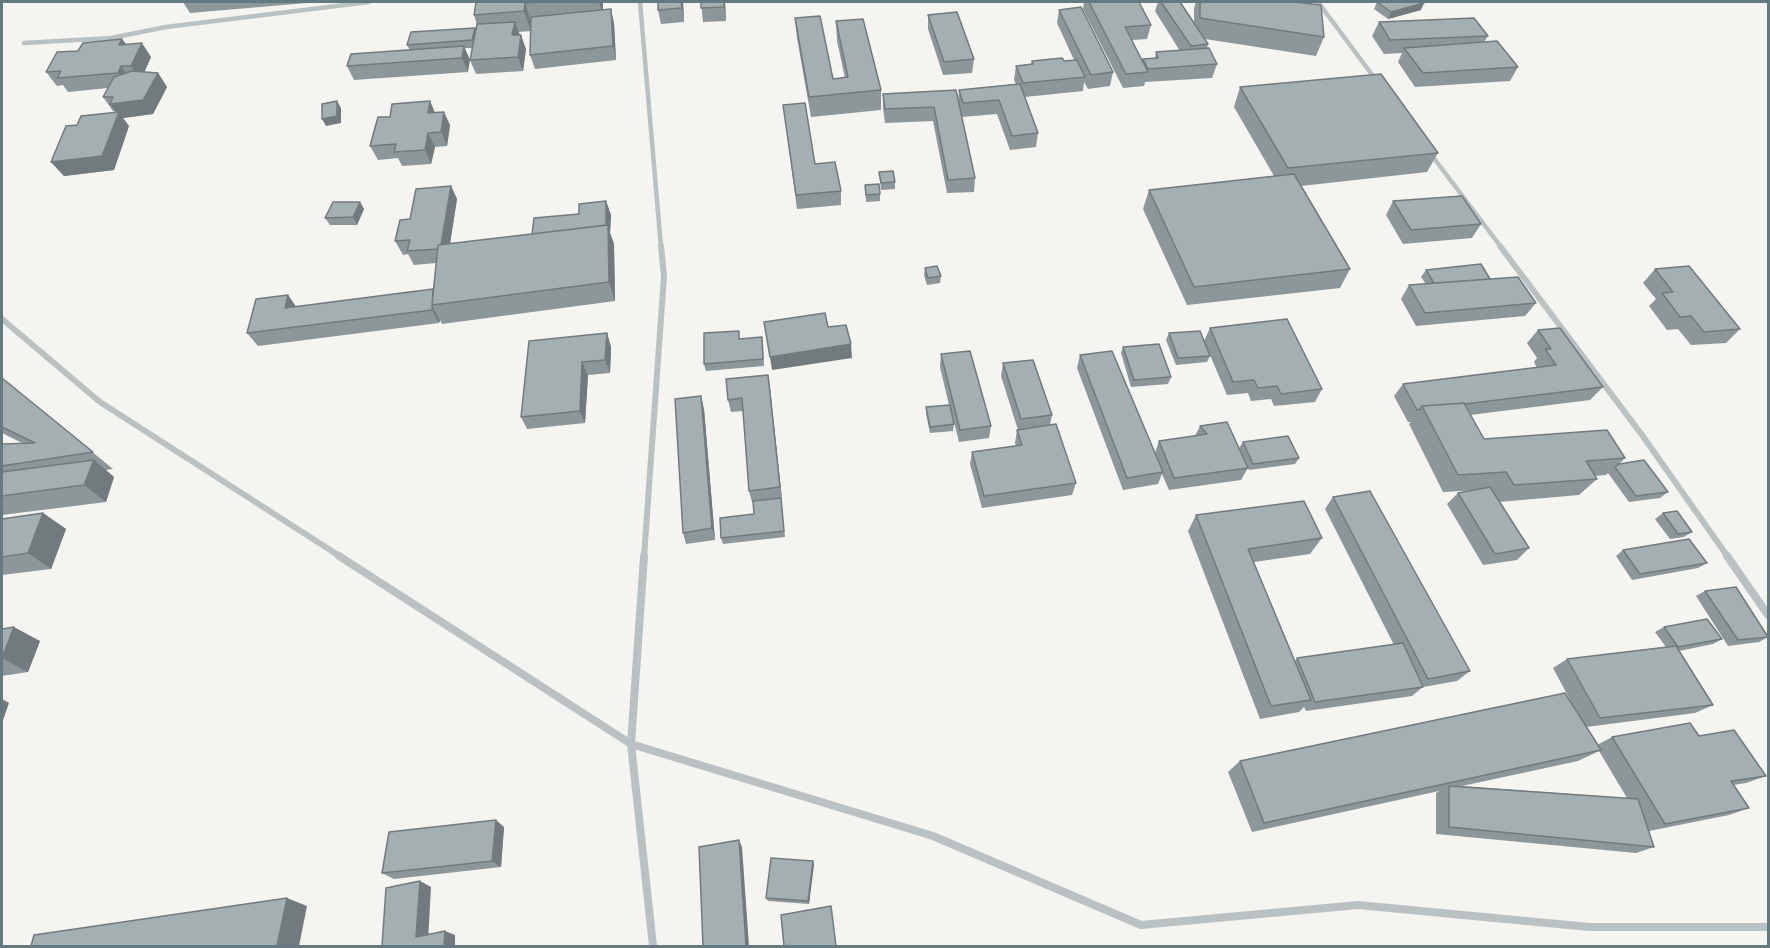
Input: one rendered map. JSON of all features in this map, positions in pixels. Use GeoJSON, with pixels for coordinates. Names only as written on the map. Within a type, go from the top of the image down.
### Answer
{"type":"FeatureCollection","features":[{"type":"Feature","properties":{"kind":"street"},"geometry":{"type":"LineString","coordinates":[[24,43],[111,38],[166,27],[369,2]]}},
{"type":"Feature","properties":{"kind":"street"},"geometry":{"type":"LineString","coordinates":[[640,2],[664,276],[631,744],[653,946]]}},
{"type":"Feature","properties":{"kind":"street"},"geometry":{"type":"LineString","coordinates":[[1318,2],[1381,87]]}},
{"type":"Feature","properties":{"kind":"street"},"geometry":{"type":"LineString","coordinates":[[1424,144],[1642,435],[1768,615]]}},
{"type":"Feature","properties":{"kind":"street"},"geometry":{"type":"LineString","coordinates":[[2,319],[100,402],[631,744],[933,836],[1141,925],[1358,905],[1589,927],[1768,927]]}},
{"type":"Feature","properties":{"kind":"building"},"geometry":{"type":"Polygon","coordinates":[[[476,2],[539,2],[525,3],[524,11],[474,15],[476,2]]]}},
{"type":"Feature","properties":{"kind":"building"},"geometry":{"type":"Polygon","coordinates":[[[658,2],[681,2],[682,8],[658,10],[658,2]]]}},
{"type":"Feature","properties":{"kind":"building"},"geometry":{"type":"Polygon","coordinates":[[[701,2],[724,2],[724,7],[701,8],[701,2]]]}},
{"type":"Feature","properties":{"kind":"building"},"geometry":{"type":"Polygon","coordinates":[[[1089,2],[1139,2],[1151,25],[1125,27],[1148,72],[1126,74],[1089,2]]]}},
{"type":"Feature","properties":{"kind":"building"},"geometry":{"type":"Polygon","coordinates":[[[1161,2],[1180,2],[1208,44],[1191,46],[1161,2]]]}},
{"type":"Feature","properties":{"kind":"building"},"geometry":{"type":"Polygon","coordinates":[[[1200,2],[1295,2],[1321,5],[1324,37],[1200,18],[1200,2]]]}},
{"type":"Feature","properties":{"kind":"building"},"geometry":{"type":"Polygon","coordinates":[[[1377,2],[1423,2],[1424,3],[1391,12],[1377,2]]]}},
{"type":"Feature","properties":{"kind":"building"},"geometry":{"type":"Polygon","coordinates":[[[1081,7],[1113,72],[1091,75],[1059,10],[1081,7]]]}},
{"type":"Feature","properties":{"kind":"building"},"geometry":{"type":"Polygon","coordinates":[[[611,9],[613,46],[530,55],[531,17],[611,9]]]}},
{"type":"Feature","properties":{"kind":"building"},"geometry":{"type":"Polygon","coordinates":[[[957,12],[974,59],[944,62],[928,15],[957,12]]]}},
{"type":"Feature","properties":{"kind":"building"},"geometry":{"type":"Polygon","coordinates":[[[820,16],[833,79],[848,77],[836,21],[863,19],[881,90],[809,97],[795,18],[820,16]]]}},
{"type":"Feature","properties":{"kind":"building"},"geometry":{"type":"Polygon","coordinates":[[[1474,18],[1488,36],[1390,40],[1379,22],[1474,18]]]}},
{"type":"Feature","properties":{"kind":"building"},"geometry":{"type":"Polygon","coordinates":[[[515,22],[512,35],[521,35],[518,57],[470,60],[477,24],[515,22]]]}},
{"type":"Feature","properties":{"kind":"building"},"geometry":{"type":"Polygon","coordinates":[[[475,28],[472,40],[407,45],[411,32],[475,28]]]}},
{"type":"Feature","properties":{"kind":"building"},"geometry":{"type":"Polygon","coordinates":[[[122,39],[119,45],[142,43],[131,66],[121,66],[118,73],[57,78],[61,71],[46,72],[57,52],[78,51],[83,43],[122,39]]]}},
{"type":"Feature","properties":{"kind":"building"},"geometry":{"type":"Polygon","coordinates":[[[1497,41],[1518,67],[1423,73],[1404,48],[1497,41]]]}},
{"type":"Feature","properties":{"kind":"building"},"geometry":{"type":"Polygon","coordinates":[[[464,46],[462,58],[347,66],[351,54],[464,46]]]}},
{"type":"Feature","properties":{"kind":"building"},"geometry":{"type":"Polygon","coordinates":[[[1209,48],[1217,64],[1148,69],[1143,59],[1158,58],[1156,52],[1209,48]]]}},
{"type":"Feature","properties":{"kind":"building"},"geometry":{"type":"Polygon","coordinates":[[[1062,58],[1064,61],[1077,60],[1085,77],[1023,83],[1016,66],[1033,64],[1032,61],[1062,58]]]}},
{"type":"Feature","properties":{"kind":"building"},"geometry":{"type":"Polygon","coordinates":[[[132,71],[158,73],[143,100],[110,104],[113,97],[103,97],[114,77],[132,71]]]}},
{"type":"Feature","properties":{"kind":"building"},"geometry":{"type":"Polygon","coordinates":[[[1381,74],[1438,153],[1288,168],[1240,87],[1381,74]]]}},
{"type":"Feature","properties":{"kind":"building"},"geometry":{"type":"Polygon","coordinates":[[[1020,84],[1038,133],[1012,136],[999,100],[963,103],[959,90],[1020,84]]]}},
{"type":"Feature","properties":{"kind":"building"},"geometry":{"type":"Polygon","coordinates":[[[956,90],[975,178],[948,180],[934,107],[885,109],[883,94],[956,90]]]}},
{"type":"Feature","properties":{"kind":"building"},"geometry":{"type":"Polygon","coordinates":[[[337,101],[337,116],[322,119],[322,104],[337,101]]]}},
{"type":"Feature","properties":{"kind":"building"},"geometry":{"type":"Polygon","coordinates":[[[430,101],[428,113],[444,112],[441,132],[428,133],[425,150],[394,152],[396,144],[370,146],[378,117],[390,117],[392,104],[430,101]]]}},
{"type":"Feature","properties":{"kind":"building"},"geometry":{"type":"Polygon","coordinates":[[[805,103],[815,164],[835,162],[841,191],[796,195],[783,105],[805,103]]]}},
{"type":"Feature","properties":{"kind":"building"},"geometry":{"type":"Polygon","coordinates":[[[119,112],[102,156],[51,162],[66,126],[77,125],[81,116],[119,112]]]}},
{"type":"Feature","properties":{"kind":"building"},"geometry":{"type":"Polygon","coordinates":[[[893,171],[895,182],[881,183],[879,172],[893,171]]]}},
{"type":"Feature","properties":{"kind":"building"},"geometry":{"type":"Polygon","coordinates":[[[1294,174],[1350,269],[1194,287],[1149,190],[1294,174]]]}},
{"type":"Feature","properties":{"kind":"building"},"geometry":{"type":"Polygon","coordinates":[[[879,184],[880,194],[866,195],[865,185],[879,184]]]}},
{"type":"Feature","properties":{"kind":"building"},"geometry":{"type":"Polygon","coordinates":[[[451,186],[441,245],[438,245],[438,249],[407,251],[410,240],[395,241],[400,220],[410,219],[416,189],[451,186]]]}},
{"type":"Feature","properties":{"kind":"building"},"geometry":{"type":"Polygon","coordinates":[[[1462,196],[1481,224],[1411,230],[1393,201],[1462,196]]]}},
{"type":"Feature","properties":{"kind":"building"},"geometry":{"type":"Polygon","coordinates":[[[606,201],[606,225],[532,234],[534,218],[579,214],[579,204],[606,201]]]}},
{"type":"Feature","properties":{"kind":"building"},"geometry":{"type":"Polygon","coordinates":[[[333,202],[360,202],[353,217],[325,218],[333,202]]]}},
{"type":"Feature","properties":{"kind":"building"},"geometry":{"type":"Polygon","coordinates":[[[608,225],[609,282],[432,305],[438,245],[608,225]]]}},
{"type":"Feature","properties":{"kind":"building"},"geometry":{"type":"Polygon","coordinates":[[[1481,264],[1490,279],[1434,283],[1426,270],[1481,264]]]}},
{"type":"Feature","properties":{"kind":"building"},"geometry":{"type":"Polygon","coordinates":[[[937,266],[941,276],[928,278],[925,268],[937,266]]]}},
{"type":"Feature","properties":{"kind":"building"},"geometry":{"type":"Polygon","coordinates":[[[1689,266],[1740,329],[1704,332],[1691,316],[1680,317],[1662,293],[1673,292],[1655,269],[1689,266]]]}},
{"type":"Feature","properties":{"kind":"building"},"geometry":{"type":"Polygon","coordinates":[[[1518,277],[1536,303],[1425,313],[1409,285],[1518,277]]]}},
{"type":"Feature","properties":{"kind":"building"},"geometry":{"type":"Polygon","coordinates":[[[433,289],[432,310],[247,333],[256,299],[288,295],[285,308],[433,289]]]}},
{"type":"Feature","properties":{"kind":"building"},"geometry":{"type":"Polygon","coordinates":[[[825,313],[828,327],[846,325],[851,344],[770,357],[764,322],[825,313]]]}},
{"type":"Feature","properties":{"kind":"building"},"geometry":{"type":"Polygon","coordinates":[[[1287,319],[1322,389],[1281,394],[1277,386],[1258,388],[1254,380],[1233,382],[1210,328],[1287,319]]]}},
{"type":"Feature","properties":{"kind":"building"},"geometry":{"type":"Polygon","coordinates":[[[1560,328],[1603,387],[1465,404],[1422,406],[1417,410],[1403,384],[1556,365],[1545,349],[1551,349],[1538,330],[1560,328]]]}},
{"type":"Feature","properties":{"kind":"building"},"geometry":{"type":"Polygon","coordinates":[[[739,331],[739,339],[762,337],[763,359],[704,364],[704,333],[739,331]]]}},
{"type":"Feature","properties":{"kind":"building"},"geometry":{"type":"Polygon","coordinates":[[[1200,331],[1210,356],[1178,358],[1169,333],[1200,331]]]}},
{"type":"Feature","properties":{"kind":"building"},"geometry":{"type":"Polygon","coordinates":[[[607,333],[605,360],[582,362],[580,411],[521,417],[529,341],[607,333]]]}},
{"type":"Feature","properties":{"kind":"building"},"geometry":{"type":"Polygon","coordinates":[[[1159,344],[1171,377],[1134,380],[1123,347],[1159,344]]]}},
{"type":"Feature","properties":{"kind":"building"},"geometry":{"type":"Polygon","coordinates":[[[970,351],[991,426],[960,430],[941,354],[970,351]]]}},
{"type":"Feature","properties":{"kind":"building"},"geometry":{"type":"Polygon","coordinates":[[[1112,351],[1163,472],[1127,478],[1080,355],[1112,351]]]}},
{"type":"Feature","properties":{"kind":"building"},"geometry":{"type":"Polygon","coordinates":[[[1033,360],[1052,415],[1021,419],[1003,363],[1033,360]]]}},
{"type":"Feature","properties":{"kind":"building"},"geometry":{"type":"Polygon","coordinates":[[[768,375],[780,487],[749,491],[742,398],[728,400],[726,379],[768,375]]]}},
{"type":"Feature","properties":{"kind":"building"},"geometry":{"type":"Polygon","coordinates":[[[2,378],[93,452],[2,466],[2,444],[35,443],[2,427],[2,378]]]}},
{"type":"Feature","properties":{"kind":"building"},"geometry":{"type":"Polygon","coordinates":[[[701,396],[712,528],[683,533],[675,399],[701,396]]]}},
{"type":"Feature","properties":{"kind":"building"},"geometry":{"type":"Polygon","coordinates":[[[1464,403],[1484,439],[1607,430],[1625,458],[1586,461],[1597,479],[1514,485],[1506,472],[1458,475],[1422,406],[1464,403]]]}},
{"type":"Feature","properties":{"kind":"building"},"geometry":{"type":"Polygon","coordinates":[[[950,405],[954,424],[930,427],[926,407],[950,405]]]}},
{"type":"Feature","properties":{"kind":"building"},"geometry":{"type":"Polygon","coordinates":[[[1227,422],[1248,468],[1174,478],[1159,441],[1207,434],[1200,426],[1227,422]]]}},
{"type":"Feature","properties":{"kind":"building"},"geometry":{"type":"Polygon","coordinates":[[[1056,424],[1076,483],[984,496],[972,452],[1022,445],[1017,430],[1056,424]]]}},
{"type":"Feature","properties":{"kind":"building"},"geometry":{"type":"Polygon","coordinates":[[[1288,436],[1299,458],[1253,464],[1243,442],[1288,436]]]}},
{"type":"Feature","properties":{"kind":"building"},"geometry":{"type":"Polygon","coordinates":[[[94,460],[84,485],[2,496],[2,472],[94,460]]]}},
{"type":"Feature","properties":{"kind":"building"},"geometry":{"type":"Polygon","coordinates":[[[1644,460],[1668,492],[1636,496],[1615,467],[1619,464],[1644,460]]]}},
{"type":"Feature","properties":{"kind":"building"},"geometry":{"type":"Polygon","coordinates":[[[1490,487],[1529,548],[1495,554],[1458,493],[1490,487]]]}},
{"type":"Feature","properties":{"kind":"building"},"geometry":{"type":"Polygon","coordinates":[[[1370,491],[1470,671],[1428,679],[1333,497],[1370,491]]]}},
{"type":"Feature","properties":{"kind":"building"},"geometry":{"type":"Polygon","coordinates":[[[781,498],[784,531],[721,538],[720,518],[754,514],[753,501],[781,498]]]}},
{"type":"Feature","properties":{"kind":"building"},"geometry":{"type":"Polygon","coordinates":[[[1304,501],[1322,538],[1248,549],[1311,700],[1271,706],[1196,515],[1304,501]]]}},
{"type":"Feature","properties":{"kind":"building"},"geometry":{"type":"Polygon","coordinates":[[[1677,511],[1692,532],[1678,534],[1663,513],[1677,511]]]}},
{"type":"Feature","properties":{"kind":"building"},"geometry":{"type":"Polygon","coordinates":[[[43,513],[28,553],[2,557],[2,519],[43,513]]]}},
{"type":"Feature","properties":{"kind":"building"},"geometry":{"type":"Polygon","coordinates":[[[1689,539],[1707,563],[1640,574],[1623,550],[1689,539]]]}},
{"type":"Feature","properties":{"kind":"building"},"geometry":{"type":"Polygon","coordinates":[[[1736,587],[1768,637],[1738,640],[1705,591],[1736,587]]]}},
{"type":"Feature","properties":{"kind":"building"},"geometry":{"type":"Polygon","coordinates":[[[1707,619],[1722,639],[1678,647],[1664,627],[1707,619]]]}},
{"type":"Feature","properties":{"kind":"building"},"geometry":{"type":"Polygon","coordinates":[[[14,627],[2,658],[2,629],[14,627]]]}},
{"type":"Feature","properties":{"kind":"building"},"geometry":{"type":"Polygon","coordinates":[[[1403,643],[1423,687],[1315,702],[1297,658],[1403,643]]]}},
{"type":"Feature","properties":{"kind":"building"},"geometry":{"type":"Polygon","coordinates":[[[1676,646],[1713,705],[1600,718],[1567,659],[1676,646]]]}},
{"type":"Feature","properties":{"kind":"building"},"geometry":{"type":"Polygon","coordinates":[[[1565,693],[1601,750],[1264,823],[1240,761],[1565,693]]]}},
{"type":"Feature","properties":{"kind":"building"},"geometry":{"type":"Polygon","coordinates":[[[1690,723],[1699,736],[1734,730],[1766,776],[1731,781],[1749,808],[1665,824],[1612,737],[1690,723]]]}},
{"type":"Feature","properties":{"kind":"building"},"geometry":{"type":"Polygon","coordinates":[[[1449,786],[1638,799],[1654,847],[1449,827],[1449,786]]]}},
{"type":"Feature","properties":{"kind":"building"},"geometry":{"type":"Polygon","coordinates":[[[496,820],[492,861],[382,873],[389,832],[496,820]]]}},
{"type":"Feature","properties":{"kind":"building"},"geometry":{"type":"Polygon","coordinates":[[[739,840],[746,946],[703,946],[699,847],[739,840]]]}},
{"type":"Feature","properties":{"kind":"building"},"geometry":{"type":"Polygon","coordinates":[[[771,858],[813,861],[808,901],[766,898],[771,858]]]}},
{"type":"Feature","properties":{"kind":"building"},"geometry":{"type":"Polygon","coordinates":[[[420,881],[416,937],[445,931],[444,946],[382,946],[386,888],[420,881]]]}},
{"type":"Feature","properties":{"kind":"building"},"geometry":{"type":"Polygon","coordinates":[[[287,898],[277,946],[31,946],[34,935],[287,898]]]}},
{"type":"Feature","properties":{"kind":"building"},"geometry":{"type":"Polygon","coordinates":[[[831,906],[836,946],[784,946],[781,915],[831,906]]]}}]}
